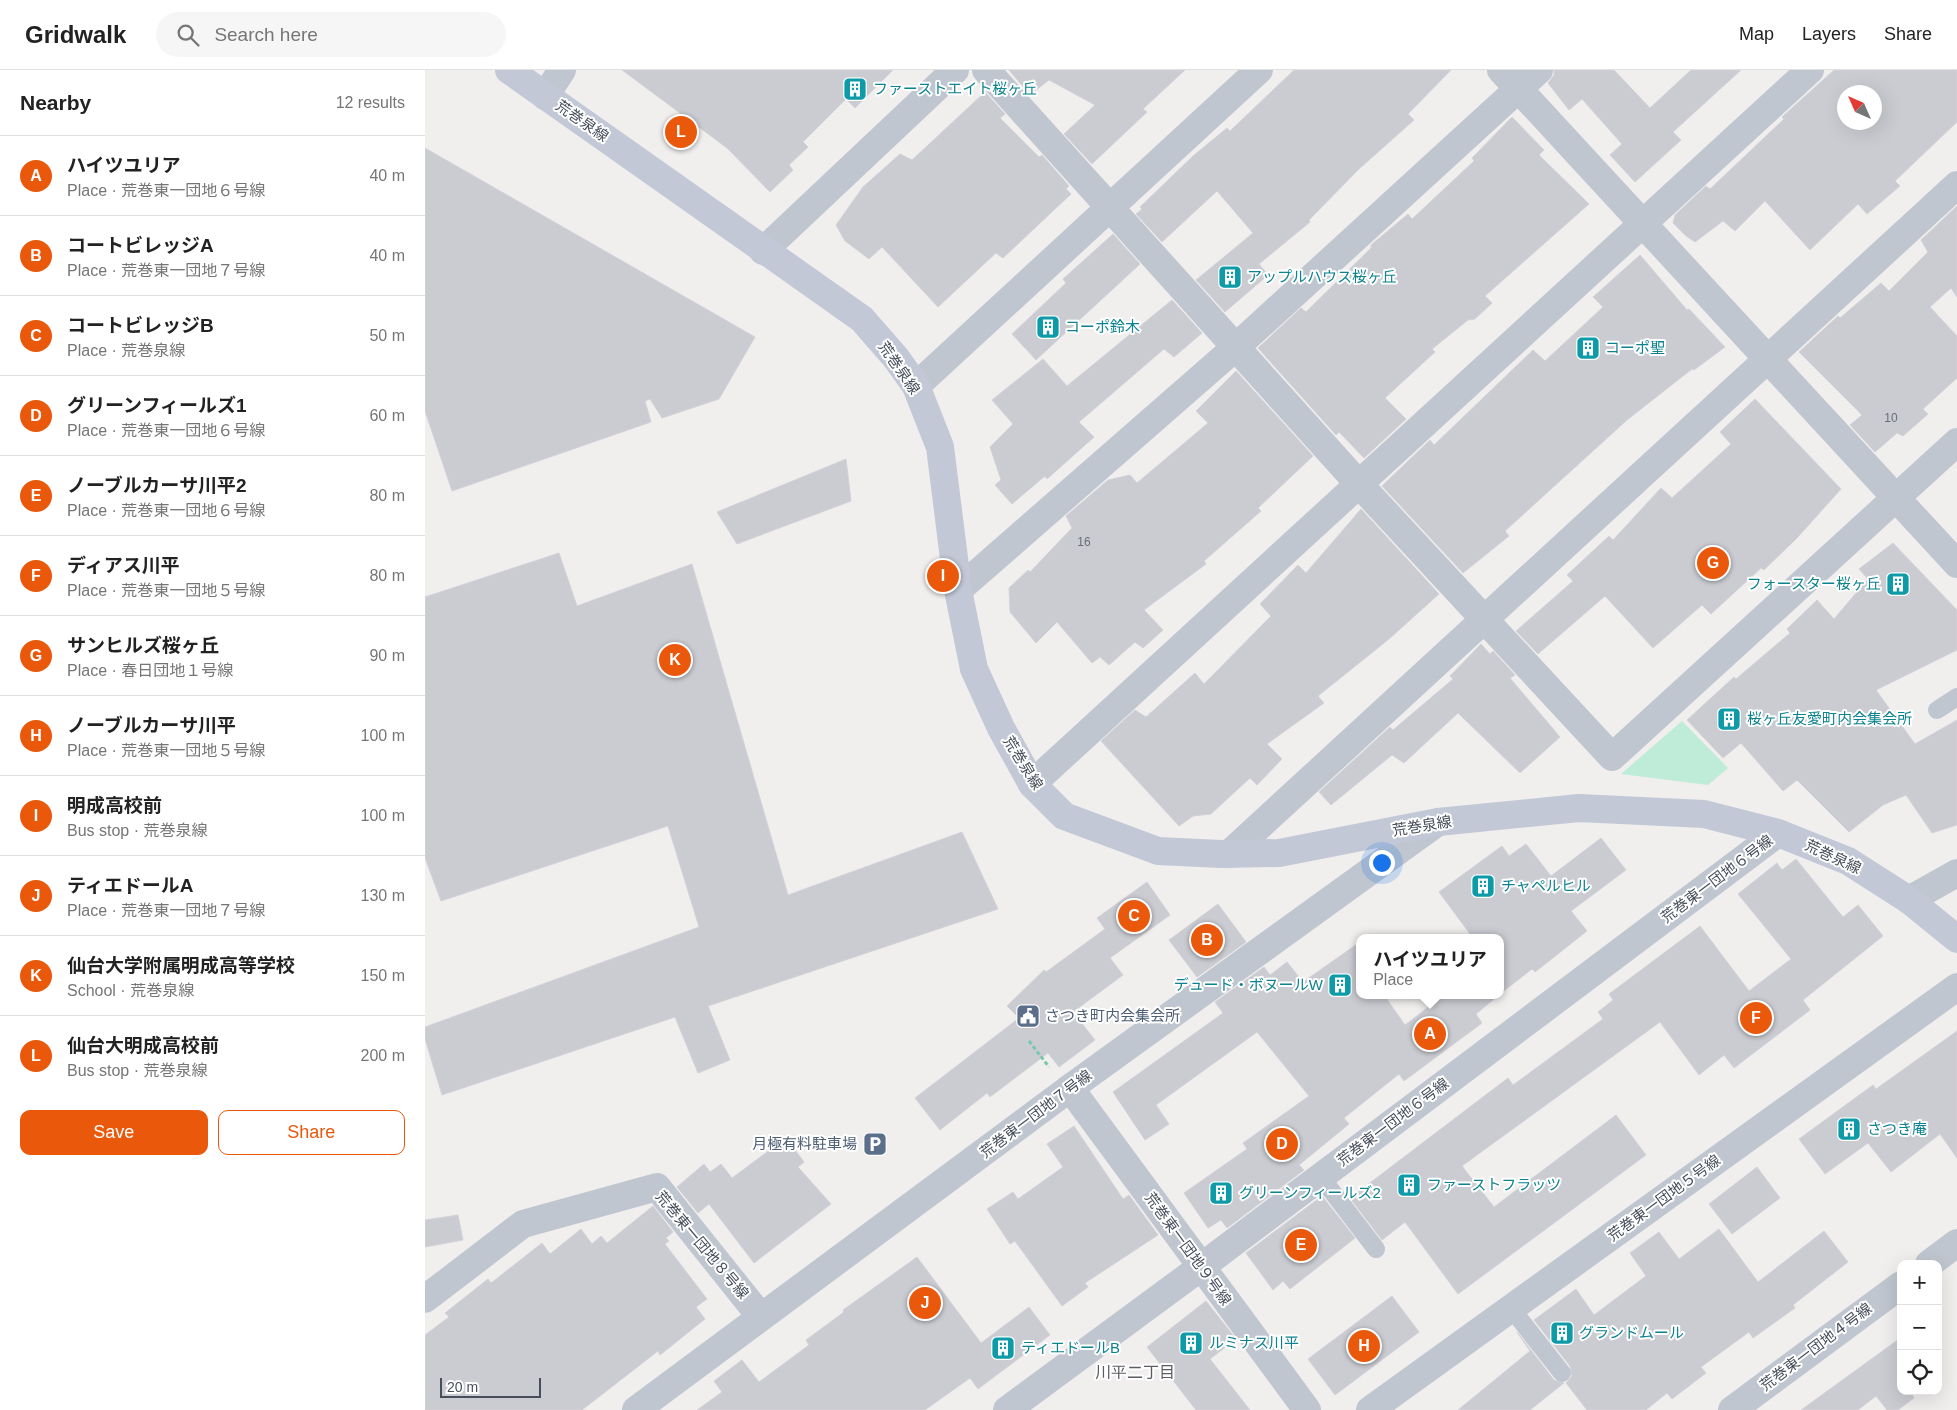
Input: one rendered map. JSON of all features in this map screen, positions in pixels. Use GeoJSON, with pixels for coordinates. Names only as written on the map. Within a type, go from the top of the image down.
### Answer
{"type":"FeatureCollection","features":[{"type":"Feature","properties":{"kind":"street","name":"荒巻泉線"},"geometry":{"type":"LineString","coordinates":[[509,70],[862,319],[896,358],[915,386],[940,447],[958,590],[974,669],[1001,728],[1032,784],[1064,816],[1159,851],[1229,854],[1279,853],[1438,822],[1579,808],[1704,814],[1778,833],[1848,860],[1909,900],[1957,939]]}},
{"type":"Feature","properties":{"kind":"street"},"geometry":{"type":"LineString","coordinates":[[545,96],[562,70]]}},
{"type":"Feature","properties":{"kind":"street"},"geometry":{"type":"LineString","coordinates":[[763,251],[955,70]]}},
{"type":"Feature","properties":{"kind":"street"},"geometry":{"type":"LineString","coordinates":[[986,70],[1111,206],[1358,483],[1612,757],[1957,442]]}},
{"type":"Feature","properties":{"kind":"street"},"geometry":{"type":"LineString","coordinates":[[915,386],[1259,70]]}},
{"type":"Feature","properties":{"kind":"street"},"geometry":{"type":"LineString","coordinates":[[958,590],[1236,347],[1510,80],[1539,70]]}},
{"type":"Feature","properties":{"kind":"street"},"geometry":{"type":"LineString","coordinates":[[1032,784],[1810,70]]}},
{"type":"Feature","properties":{"kind":"street"},"geometry":{"type":"LineString","coordinates":[[1510,80],[1957,564]]}},
{"type":"Feature","properties":{"kind":"street"},"geometry":{"type":"LineString","coordinates":[[1229,854],[1336,753],[1485,620],[1957,184]]}},
{"type":"Feature","properties":{"kind":"street","name":"荒巻東一団地７号線"},"geometry":{"type":"LineString","coordinates":[[636,1410],[1070,1088],[1438,822]]}},
{"type":"Feature","properties":{"kind":"street","name":"荒巻東一団地６号線"},"geometry":{"type":"LineString","coordinates":[[1007,1410],[1201,1267],[1778,833]]}},
{"type":"Feature","properties":{"kind":"street"},"geometry":{"type":"LineString","coordinates":[[1909,900],[1957,872]]}},
{"type":"Feature","properties":{"kind":"street","name":"荒巻東一団地５号線"},"geometry":{"type":"LineString","coordinates":[[1370,1410],[1957,987]]}},
{"type":"Feature","properties":{"kind":"street","name":"荒巻東一団地９号線"},"geometry":{"type":"LineString","coordinates":[[1070,1088],[1307,1410]]}},
{"type":"Feature","properties":{"kind":"street","name":"荒巻東一団地８号線"},"geometry":{"type":"LineString","coordinates":[[425,1299],[523,1224],[657,1187],[761,1317]]}},
{"type":"Feature","properties":{"kind":"street"},"geometry":{"type":"LineString","coordinates":[[1934,1260],[1957,1243]]}},
{"type":"Feature","properties":{"kind":"street","name":"荒巻東一団地４号線"},"geometry":{"type":"LineString","coordinates":[[1732,1410],[1897,1288]]}},
{"type":"Feature","properties":{"kind":"lane"},"geometry":{"type":"LineString","coordinates":[[1937,710],[1957,697]]}},
{"type":"Feature","properties":{"kind":"lane"},"geometry":{"type":"LineString","coordinates":[[1321,1177],[1376,1248]]}},
{"type":"Feature","properties":{"kind":"lane"},"geometry":{"type":"LineString","coordinates":[[1511,1308],[1562,1373]]}},
{"type":"Feature","properties":{"kind":"green space"},"geometry":{"type":"Polygon","coordinates":[[[1682,721],[1728,768],[1708,785],[1621,774],[1682,721]]]}},
{"type":"Feature","properties":{"kind":"building"},"geometry":{"type":"Polygon","coordinates":[[[622,70],[893,70],[855,108],[846,99],[803,142],[808,147],[789,165],[793,170],[770,192],[727,148],[622,70]]]}},
{"type":"Feature","properties":{"kind":"building"},"geometry":{"type":"Polygon","coordinates":[[[1009,70],[1185,70],[1143,109],[1147,112],[1092,164],[1064,134],[1095,105],[1049,80],[1030,95],[1009,70]]]}},
{"type":"Feature","properties":{"kind":"building"},"geometry":{"type":"Polygon","coordinates":[[[1294,70],[1451,70],[1408,114],[1414,120],[1359,169],[1309,220],[1310,222],[1259,264],[1268,275],[1225,312],[1196,280],[1253,233],[1217,191],[1162,242],[1136,214],[1142,209],[1140,207],[1193,156],[1227,128],[1230,131],[1294,70]]]}},
{"type":"Feature","properties":{"kind":"building"},"geometry":{"type":"Polygon","coordinates":[[[1554,70],[1614,70],[1650,108],[1691,70],[1741,70],[1673,132],[1681,140],[1635,182],[1610,155],[1622,144],[1582,99],[1569,110],[1548,83],[1554,75],[1554,70]]]}},
{"type":"Feature","properties":{"kind":"building"},"geometry":{"type":"Polygon","coordinates":[[[1834,70],[1957,70],[1957,122],[1895,181],[1900,186],[1867,214],[1858,204],[1810,250],[1765,201],[1735,231],[1723,221],[1695,242],[1686,236],[1673,223],[1675,215],[1706,186],[1710,189],[1784,119],[1782,117],[1834,70]]]}},
{"type":"Feature","properties":{"kind":"building"},"geometry":{"type":"Polygon","coordinates":[[[985,92],[1005,114],[1000,118],[1039,157],[1042,155],[1069,186],[1066,189],[1071,194],[1003,258],[996,253],[938,307],[882,247],[869,259],[845,241],[836,225],[863,187],[900,154],[912,160],[985,92]]]}},
{"type":"Feature","properties":{"kind":"building"},"geometry":{"type":"Polygon","coordinates":[[[1512,117],[1544,150],[1539,155],[1589,204],[1485,296],[1492,303],[1475,319],[1468,320],[1432,349],[1435,352],[1385,398],[1406,419],[1364,458],[1339,432],[1336,435],[1258,348],[1301,308],[1306,312],[1371,248],[1371,245],[1408,214],[1412,219],[1474,161],[1472,158],[1512,117]]]}},
{"type":"Feature","properties":{"kind":"building"},"geometry":{"type":"Polygon","coordinates":[[[425,148],[755,337],[719,399],[662,418],[650,399],[645,401],[651,422],[452,491],[425,411],[425,148]]]}},
{"type":"Feature","properties":{"kind":"building"},"geometry":{"type":"Polygon","coordinates":[[[1957,206],[1957,297],[1951,288],[1930,307],[1957,336],[1957,378],[1923,409],[1928,414],[1903,436],[1897,433],[1875,452],[1850,425],[1862,415],[1799,352],[1838,316],[1840,318],[1881,283],[1889,291],[1928,252],[1921,240],[1957,206]]]}},
{"type":"Feature","properties":{"kind":"building"},"geometry":{"type":"Polygon","coordinates":[[[1113,234],[1140,264],[1036,360],[1012,334],[1066,283],[1063,279],[1113,234]]]}},
{"type":"Feature","properties":{"kind":"building"},"geometry":{"type":"Polygon","coordinates":[[[1640,255],[1687,310],[1689,309],[1725,347],[1694,370],[1692,369],[1627,420],[1505,531],[1509,536],[1463,573],[1382,486],[1430,440],[1434,445],[1533,350],[1545,361],[1603,307],[1593,297],[1640,255]]]}},
{"type":"Feature","properties":{"kind":"building"},"geometry":{"type":"Polygon","coordinates":[[[1172,300],[1202,333],[1174,357],[1164,349],[1079,422],[1094,437],[1047,479],[1045,476],[1012,504],[995,485],[1001,480],[990,447],[1013,424],[992,400],[1043,359],[1067,386],[1172,300]]]}},
{"type":"Feature","properties":{"kind":"building"},"geometry":{"type":"Polygon","coordinates":[[[1236,371],[1313,456],[1258,508],[1261,511],[1204,561],[1206,564],[1144,610],[1163,630],[1143,648],[1135,642],[1109,665],[1100,657],[1092,663],[1057,622],[1036,643],[1010,612],[1009,588],[1028,570],[1030,572],[1072,528],[1066,516],[1108,480],[1130,475],[1137,483],[1208,423],[1196,411],[1236,371]]]}},
{"type":"Feature","properties":{"kind":"building"},"geometry":{"type":"Polygon","coordinates":[[[1755,399],[1841,489],[1797,538],[1764,570],[1761,568],[1711,614],[1702,605],[1653,648],[1605,596],[1538,654],[1516,631],[1573,581],[1567,575],[1609,536],[1613,540],[1661,488],[1672,498],[1731,444],[1720,432],[1755,399]]]}},
{"type":"Feature","properties":{"kind":"building"},"geometry":{"type":"Polygon","coordinates":[[[846,459],[851,501],[737,544],[717,512],[846,459]]]}},
{"type":"Feature","properties":{"kind":"building"},"geometry":{"type":"Polygon","coordinates":[[[1361,509],[1439,594],[1389,639],[1318,696],[1324,703],[1267,744],[1282,759],[1257,785],[1250,778],[1211,814],[1193,816],[1179,826],[1101,741],[1135,710],[1146,717],[1195,673],[1204,684],[1271,616],[1260,604],[1298,565],[1306,573],[1361,509]]]}},
{"type":"Feature","properties":{"kind":"building"},"geometry":{"type":"Polygon","coordinates":[[[1893,543],[1957,610],[1957,650],[1876,690],[1915,744],[1957,720],[1957,825],[1932,833],[1906,795],[1883,805],[1849,832],[1797,780],[1783,791],[1741,743],[1723,758],[1687,720],[1734,677],[1736,679],[1790,633],[1787,629],[1817,600],[1834,619],[1868,579],[1859,569],[1893,543]]]}},
{"type":"Feature","properties":{"kind":"building"},"geometry":{"type":"Polygon","coordinates":[[[559,553],[577,606],[692,564],[788,895],[962,832],[998,909],[708,1006],[730,1060],[698,1073],[675,1017],[442,1095],[425,1039],[425,1027],[699,927],[668,826],[441,901],[425,858],[425,597],[559,553]]]}},
{"type":"Feature","properties":{"kind":"building"},"geometry":{"type":"Polygon","coordinates":[[[1481,644],[1490,654],[1493,651],[1515,675],[1510,678],[1560,737],[1520,773],[1458,713],[1404,763],[1392,755],[1331,805],[1319,792],[1390,727],[1393,730],[1453,679],[1450,676],[1481,644]]]}},
{"type":"Feature","properties":{"kind":"building"},"geometry":{"type":"Polygon","coordinates":[[[1601,838],[1626,870],[1571,911],[1587,931],[1535,972],[1532,969],[1504,991],[1504,934],[1470,934],[1439,892],[1502,846],[1509,856],[1526,844],[1551,876],[1601,838]]]}},
{"type":"Feature","properties":{"kind":"building"},"geometry":{"type":"Polygon","coordinates":[[[1796,859],[1843,917],[1858,905],[1883,936],[1803,1000],[1810,1010],[1734,1068],[1724,1055],[1699,1075],[1660,1022],[1462,1166],[1494,1207],[1616,1115],[1646,1155],[1458,1294],[1405,1222],[1382,1240],[1350,1198],[1508,1078],[1513,1085],[1603,1019],[1598,1012],[1613,1000],[1609,994],[1700,926],[1749,991],[1791,959],[1738,894],[1777,863],[1782,870],[1796,859]]]}},
{"type":"Feature","properties":{"kind":"building"},"geometry":{"type":"Polygon","coordinates":[[[1147,882],[1170,915],[1110,958],[1123,975],[1073,1012],[1095,1040],[1059,1067],[1048,1053],[990,1097],[987,1093],[940,1130],[915,1098],[1019,1018],[1007,1006],[1044,970],[1046,972],[1105,929],[1097,918],[1147,882]]]}},
{"type":"Feature","properties":{"kind":"building"},"geometry":{"type":"Polygon","coordinates":[[[1218,904],[1246,942],[1197,977],[1169,940],[1218,904]]]}},
{"type":"Feature","properties":{"kind":"building"},"geometry":{"type":"Polygon","coordinates":[[[1356,945],[1356,999],[1387,999],[1405,1025],[1439,999],[1494,999],[1476,1014],[1482,1023],[1404,1081],[1399,1074],[1344,1118],[1349,1124],[1299,1165],[1304,1170],[1227,1228],[1221,1220],[1208,1228],[1184,1193],[1247,1149],[1243,1143],[1309,1096],[1257,1032],[1156,1105],[1169,1124],[1145,1140],[1113,1092],[1223,1013],[1215,1002],[1264,967],[1270,975],[1287,962],[1303,982],[1356,945]]]}},
{"type":"Feature","properties":{"kind":"building"},"geometry":{"type":"Polygon","coordinates":[[[1957,1031],[1957,1158],[1940,1134],[1891,1172],[1868,1143],[1825,1174],[1799,1139],[1873,1085],[1876,1089],[1957,1031]]]}},
{"type":"Feature","properties":{"kind":"building"},"geometry":{"type":"Polygon","coordinates":[[[1074,1126],[1123,1199],[1129,1195],[1158,1235],[1085,1283],[1088,1287],[1062,1306],[1015,1241],[1010,1244],[987,1209],[1013,1192],[1018,1199],[1063,1167],[1047,1144],[1074,1126]]]}},
{"type":"Feature","properties":{"kind":"building"},"geometry":{"type":"Polygon","coordinates":[[[786,1138],[804,1162],[798,1167],[831,1204],[754,1263],[709,1204],[698,1213],[677,1187],[704,1164],[710,1172],[721,1164],[732,1178],[786,1138]]]}},
{"type":"Feature","properties":{"kind":"building"},"geometry":{"type":"Polygon","coordinates":[[[1757,1167],[1780,1198],[1732,1234],[1709,1204],[1757,1167]]]}},
{"type":"Feature","properties":{"kind":"building"},"geometry":{"type":"Polygon","coordinates":[[[1322,1196],[1355,1238],[1290,1289],[1283,1281],[1273,1290],[1246,1253],[1322,1196]]]}},
{"type":"Feature","properties":{"kind":"building"},"geometry":{"type":"Polygon","coordinates":[[[653,1206],[673,1232],[666,1238],[669,1241],[665,1244],[707,1299],[696,1307],[705,1319],[660,1355],[658,1351],[582,1410],[425,1410],[425,1335],[449,1317],[445,1313],[488,1279],[491,1283],[542,1243],[550,1254],[581,1229],[592,1244],[601,1236],[607,1243],[653,1206]]]}},
{"type":"Feature","properties":{"kind":"building"},"geometry":{"type":"Polygon","coordinates":[[[458,1215],[463,1240],[425,1247],[425,1220],[458,1215]]]}},
{"type":"Feature","properties":{"kind":"building"},"geometry":{"type":"Polygon","coordinates":[[[1719,1229],[1758,1282],[1824,1231],[1848,1262],[1793,1305],[1795,1308],[1753,1338],[1749,1332],[1701,1367],[1706,1373],[1672,1399],[1667,1393],[1646,1410],[1587,1410],[1566,1383],[1572,1376],[1570,1366],[1534,1320],[1576,1289],[1594,1315],[1646,1276],[1630,1253],[1659,1232],[1679,1259],[1719,1229]]]}},
{"type":"Feature","properties":{"kind":"building"},"geometry":{"type":"Polygon","coordinates":[[[917,1257],[981,1343],[1029,1307],[1050,1335],[978,1389],[970,1378],[925,1410],[697,1410],[722,1392],[714,1381],[742,1360],[759,1382],[809,1345],[806,1340],[844,1312],[843,1310],[917,1257]]]}},
{"type":"Feature","properties":{"kind":"building"},"geometry":{"type":"Polygon","coordinates":[[[1392,1296],[1419,1332],[1335,1395],[1308,1359],[1392,1296]]]}},
{"type":"Feature","properties":{"kind":"building","name":"ルミナス川平"},"geometry":{"type":"Polygon","coordinates":[[[1206,1301],[1236,1339],[1210,1359],[1250,1410],[1196,1410],[1147,1347],[1206,1301]]]}},
{"type":"Feature","properties":{"kind":"building"},"geometry":{"type":"Polygon","coordinates":[[[1517,1332],[1554,1380],[1564,1383],[1530,1410],[1458,1410],[1530,1351],[1517,1332]]]}},
{"type":"Feature","properties":{"kind":"building"},"geometry":{"type":"Polygon","coordinates":[[[1897,1340],[1897,1395],[1912,1395],[1914,1398],[1898,1410],[1887,1410],[1876,1396],[1858,1410],[1801,1410],[1897,1340]]]}},
{"type":"Feature","properties":{"kind":"place","name":"ファーストエイト桜ヶ丘"},"geometry":{"type":"Point","coordinates":[855,89]}},
{"type":"Feature","properties":{"kind":"place","name":"仙台大明成高校前"},"geometry":{"type":"Point","coordinates":[681,132]}},
{"type":"Feature","properties":{"kind":"place","name":"アップルハウス桜ヶ丘"},"geometry":{"type":"Point","coordinates":[1230,277]}},
{"type":"Feature","properties":{"kind":"place","name":"コーポ鈴木"},"geometry":{"type":"Point","coordinates":[1048,327]}},
{"type":"Feature","properties":{"kind":"place","name":"コーポ聖"},"geometry":{"type":"Point","coordinates":[1588,348]}},
{"type":"Feature","properties":{"kind":"place","name":"サンヒルズ桜ヶ丘"},"geometry":{"type":"Point","coordinates":[1713,563]}},
{"type":"Feature","properties":{"kind":"place","name":"明成高校前"},"geometry":{"type":"Point","coordinates":[943,576]}},
{"type":"Feature","properties":{"kind":"place","name":"フォースター桜ヶ丘"},"geometry":{"type":"Point","coordinates":[1898,584]}},
{"type":"Feature","properties":{"kind":"place","name":"仙台大学附属明成高等学校"},"geometry":{"type":"Point","coordinates":[675,660]}},
{"type":"Feature","properties":{"kind":"place","name":"桜ヶ丘友愛町内会集会所"},"geometry":{"type":"Point","coordinates":[1729,719]}},
{"type":"Feature","properties":{"kind":"place","name":"チャペルヒル"},"geometry":{"type":"Point","coordinates":[1483,886]}},
{"type":"Feature","properties":{"kind":"place","name":"コートビレッジB"},"geometry":{"type":"Point","coordinates":[1134,916]}},
{"type":"Feature","properties":{"kind":"place","name":"コートビレッジA"},"geometry":{"type":"Point","coordinates":[1207,940]}},
{"type":"Feature","properties":{"kind":"place","name":"デュード・ボヌールW"},"geometry":{"type":"Point","coordinates":[1340,985]}},
{"type":"Feature","properties":{"kind":"place","name":"さつき町内会集会所"},"geometry":{"type":"Point","coordinates":[1028,1016]}},
{"type":"Feature","properties":{"kind":"place","name":"ディアス川平"},"geometry":{"type":"Point","coordinates":[1756,1018]}},
{"type":"Feature","properties":{"kind":"place","name":"ハイツユリア"},"geometry":{"type":"Point","coordinates":[1430,1034]}},
{"type":"Feature","properties":{"kind":"place","name":"さつき庵"},"geometry":{"type":"Point","coordinates":[1849,1129]}},
{"type":"Feature","properties":{"kind":"place","name":"月極有料駐車場"},"geometry":{"type":"Point","coordinates":[875,1144]}},
{"type":"Feature","properties":{"kind":"place","name":"グリーンフィールズ1"},"geometry":{"type":"Point","coordinates":[1282,1144]}},
{"type":"Feature","properties":{"kind":"place","name":"ファーストフラッツ"},"geometry":{"type":"Point","coordinates":[1409,1185]}},
{"type":"Feature","properties":{"kind":"place","name":"グリーンフィールズ2"},"geometry":{"type":"Point","coordinates":[1221,1193]}},
{"type":"Feature","properties":{"kind":"place","name":"ノーブルカーサ川平2"},"geometry":{"type":"Point","coordinates":[1301,1245]}},
{"type":"Feature","properties":{"kind":"place","name":"ティエドールA"},"geometry":{"type":"Point","coordinates":[925,1303]}},
{"type":"Feature","properties":{"kind":"place","name":"グランドムール"},"geometry":{"type":"Point","coordinates":[1562,1333]}},
{"type":"Feature","properties":{"kind":"place","name":"ルミナス川平"},"geometry":{"type":"Point","coordinates":[1191,1343]}},
{"type":"Feature","properties":{"kind":"place","name":"ノーブルカーサ川平"},"geometry":{"type":"Point","coordinates":[1364,1346]}},
{"type":"Feature","properties":{"kind":"place","name":"ティエドールB"},"geometry":{"type":"Point","coordinates":[1003,1348]}},
{"type":"Feature","properties":{"kind":"district","name":"川平二丁目"},"geometry":{"type":"Point","coordinates":[1135,1372]}}]}
